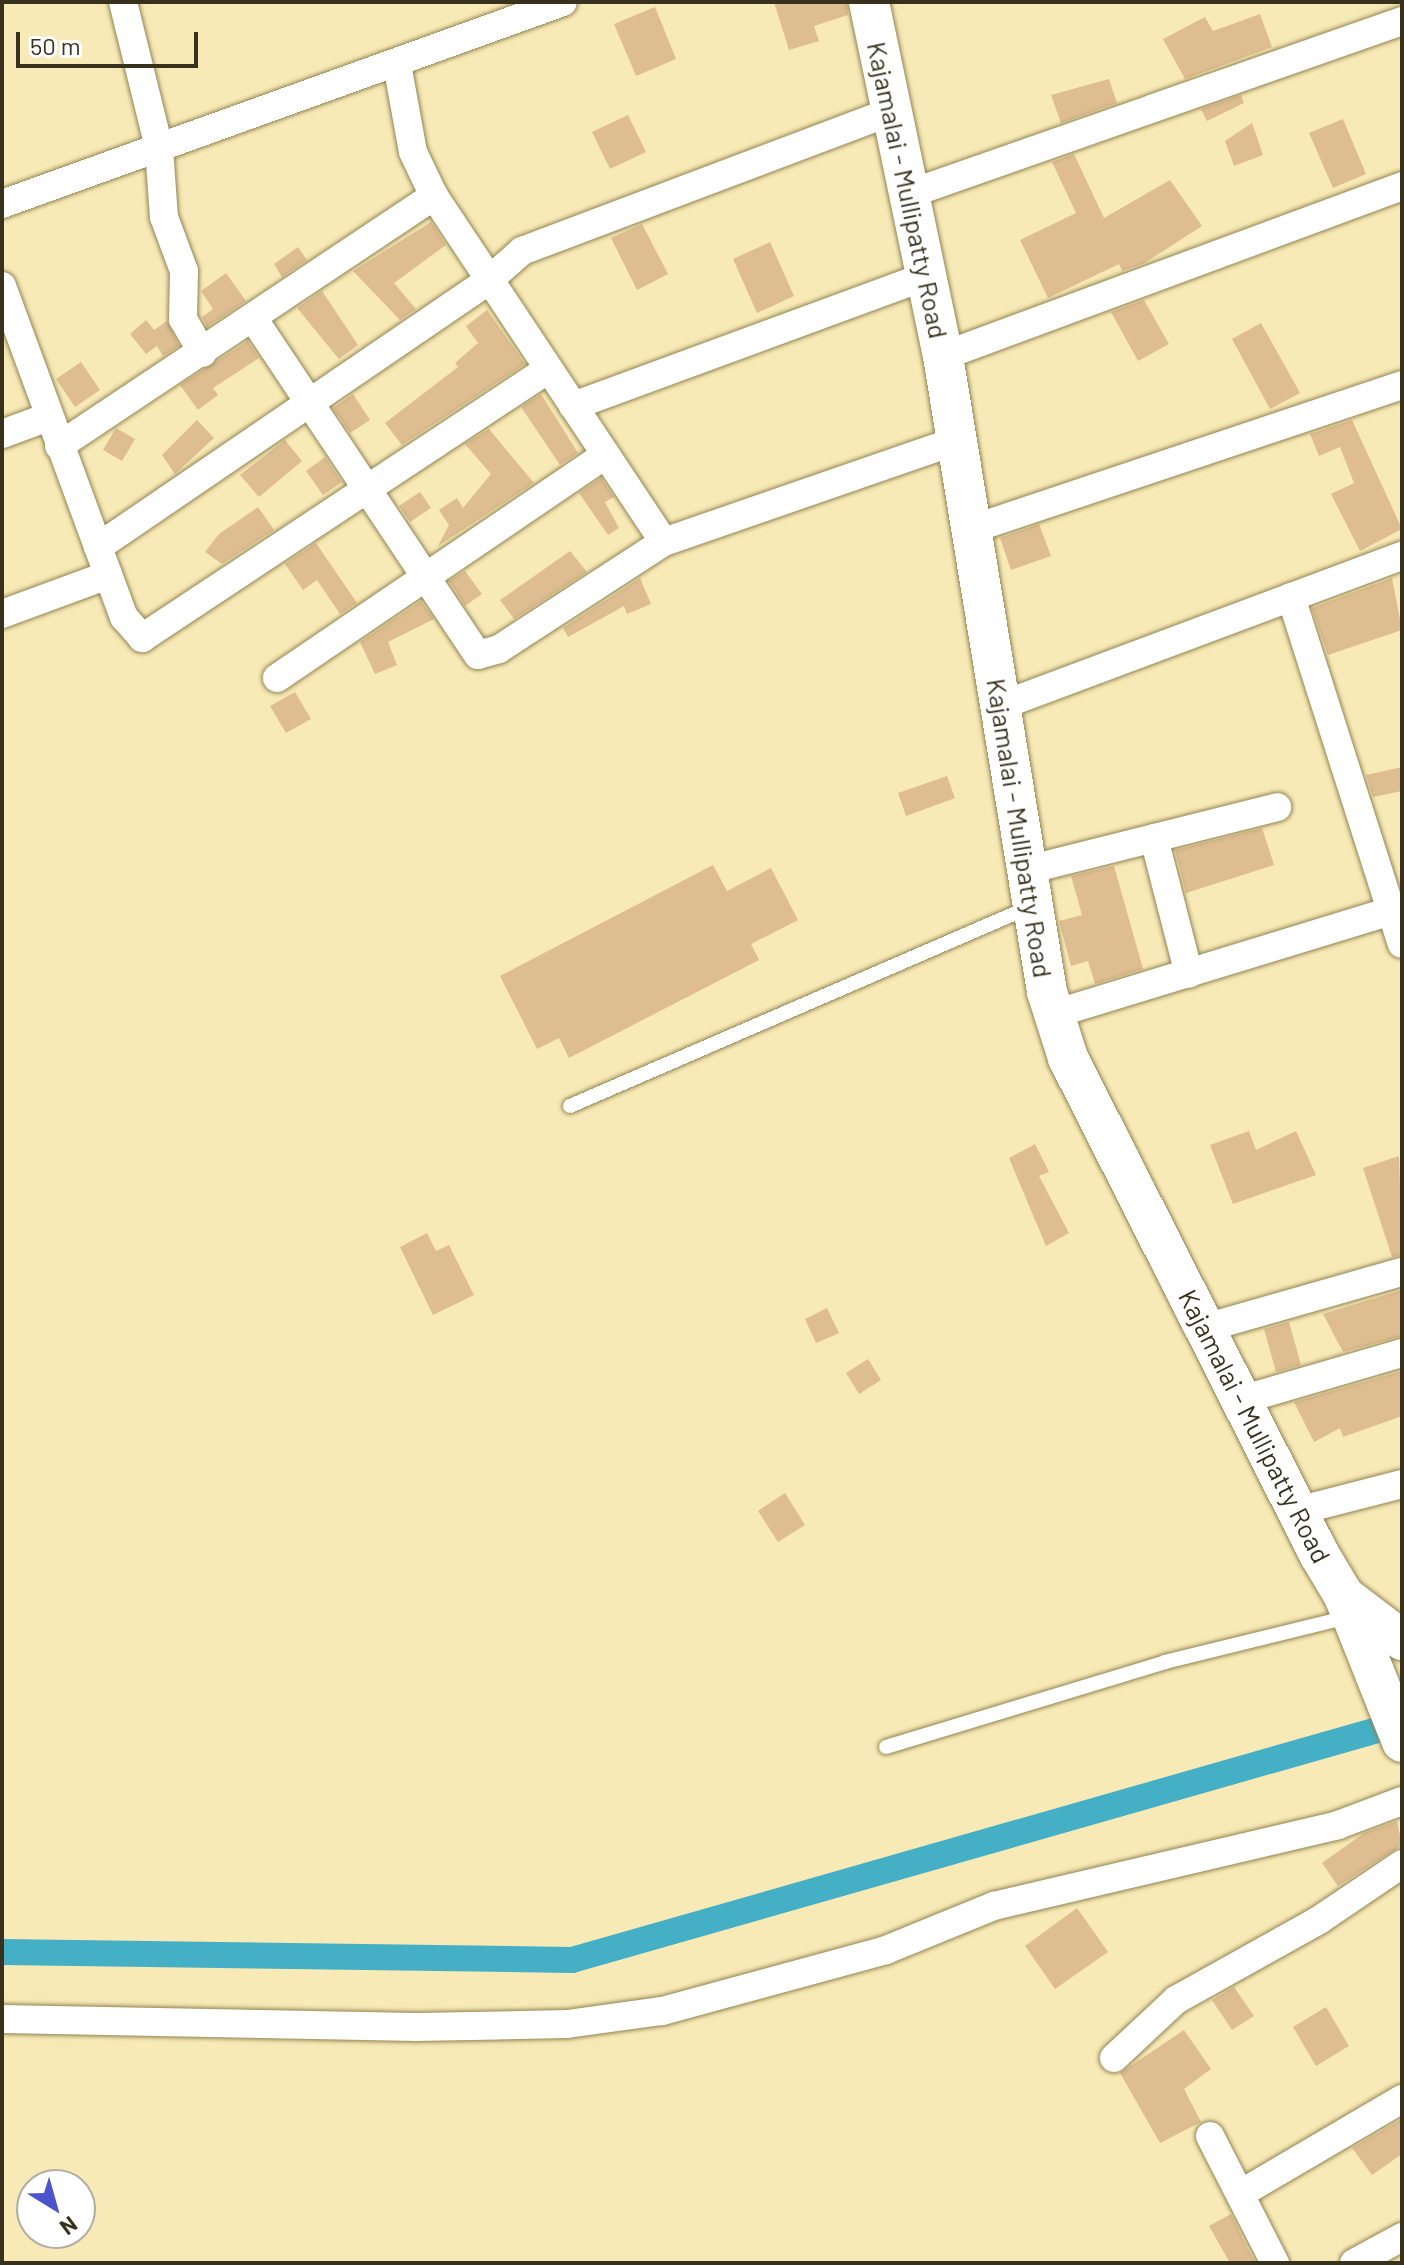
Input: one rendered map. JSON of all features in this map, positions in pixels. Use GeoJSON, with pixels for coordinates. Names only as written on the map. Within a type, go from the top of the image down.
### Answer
{"type":"FeatureCollection","features":[{"type":"Feature","properties":{"kind":"main road","name":"Kajamalai - Mullipatty Road"},"geometry":{"type":"LineString","coordinates":[[869,2],[943,356],[953,442],[972,529],[1030,888],[1054,1014],[1068,1058],[1297,1511],[1378,1619],[1388,1704],[1402,1742]]}},
{"type":"Feature","properties":{"kind":"street"},"geometry":{"type":"LineString","coordinates":[[123,2],[159,148],[164,217],[184,271],[183,319],[203,353]]}},
{"type":"Feature","properties":{"kind":"street"},"geometry":{"type":"LineString","coordinates":[[2,204],[563,2]]}},
{"type":"Feature","properties":{"kind":"street"},"geometry":{"type":"LineString","coordinates":[[909,194],[1402,21]]}},
{"type":"Feature","properties":{"kind":"street"},"geometry":{"type":"LineString","coordinates":[[397,64],[409,140],[434,196],[664,542]]}},
{"type":"Feature","properties":{"kind":"street"},"geometry":{"type":"LineString","coordinates":[[98,547],[549,237],[892,111]]}},
{"type":"Feature","properties":{"kind":"street"},"geometry":{"type":"LineString","coordinates":[[943,356],[1402,186]]}},
{"type":"Feature","properties":{"kind":"street"},"geometry":{"type":"LineString","coordinates":[[59,446],[203,353],[434,196]]}},
{"type":"Feature","properties":{"kind":"street"},"geometry":{"type":"LineString","coordinates":[[573,406],[926,276]]}},
{"type":"Feature","properties":{"kind":"street"},"geometry":{"type":"LineString","coordinates":[[2,286],[108,575],[132,634],[142,638],[548,369]]}},
{"type":"Feature","properties":{"kind":"street"},"geometry":{"type":"LineString","coordinates":[[253,318],[470,648],[487,655],[664,542],[953,442]]}},
{"type":"Feature","properties":{"kind":"street"},"geometry":{"type":"LineString","coordinates":[[972,529],[1402,385]]}},
{"type":"Feature","properties":{"kind":"street"},"geometry":{"type":"LineString","coordinates":[[2,434],[48,417]]}},
{"type":"Feature","properties":{"kind":"street"},"geometry":{"type":"LineString","coordinates":[[277,678],[605,455]]}},
{"type":"Feature","properties":{"kind":"street"},"geometry":{"type":"LineString","coordinates":[[1000,706],[1402,556]]}},
{"type":"Feature","properties":{"kind":"street"},"geometry":{"type":"LineString","coordinates":[[2,614],[108,575]]}},
{"type":"Feature","properties":{"kind":"street"},"geometry":{"type":"LineString","coordinates":[[1291,597],[1402,944]]}},
{"type":"Feature","properties":{"kind":"street"},"geometry":{"type":"LineString","coordinates":[[1030,888],[1154,838],[1277,807]]}},
{"type":"Feature","properties":{"kind":"street"},"geometry":{"type":"LineString","coordinates":[[1154,838],[1189,974]]}},
{"type":"Feature","properties":{"kind":"street"},"geometry":{"type":"LineString","coordinates":[[1054,1014],[1391,911]]}},
{"type":"Feature","properties":{"kind":"street"},"geometry":{"type":"LineString","coordinates":[[1205,1328],[1402,1272]]}},
{"type":"Feature","properties":{"kind":"street"},"geometry":{"type":"LineString","coordinates":[[1241,1400],[1402,1353]]}},
{"type":"Feature","properties":{"kind":"street"},"geometry":{"type":"LineString","coordinates":[[1297,1511],[1402,1484]]}},
{"type":"Feature","properties":{"kind":"street"},"geometry":{"type":"LineString","coordinates":[[2,2019],[416,2027],[567,2024],[662,2011],[886,1950],[994,1906],[1338,1825],[1402,1801]]}},
{"type":"Feature","properties":{"kind":"street"},"geometry":{"type":"LineString","coordinates":[[1114,2058],[1176,2000],[1319,1920],[1402,1864]]}},
{"type":"Feature","properties":{"kind":"street"},"geometry":{"type":"LineString","coordinates":[[1240,2194],[1402,2099]]}},
{"type":"Feature","properties":{"kind":"street"},"geometry":{"type":"LineString","coordinates":[[1210,2136],[1275,2263]]}},
{"type":"Feature","properties":{"kind":"street"},"geometry":{"type":"LineString","coordinates":[[1354,2263],[1402,2237]]}},
{"type":"Feature","properties":{"kind":"lane"},"geometry":{"type":"LineString","coordinates":[[570,1106],[1030,888]]}},
{"type":"Feature","properties":{"kind":"lane"},"geometry":{"type":"LineString","coordinates":[[886,1747],[1165,1662],[1378,1619]]}},
{"type":"Feature","properties":{"kind":"building"},"geometry":{"type":"Polygon","coordinates":[[[774,2],[847,2],[848,15],[814,26],[819,41],[789,50],[774,2]]]}},
{"type":"Feature","properties":{"kind":"building"},"geometry":{"type":"Polygon","coordinates":[[[655,7],[676,59],[636,76],[614,24],[655,7]]]}},
{"type":"Feature","properties":{"kind":"building"},"geometry":{"type":"Polygon","coordinates":[[[1260,14],[1272,47],[1185,79],[1163,39],[1205,17],[1213,31],[1260,14]]]}},
{"type":"Feature","properties":{"kind":"building"},"geometry":{"type":"Polygon","coordinates":[[[1109,79],[1117,103],[1061,123],[1051,95],[1109,79]]]}},
{"type":"Feature","properties":{"kind":"building"},"geometry":{"type":"Polygon","coordinates":[[[1241,95],[1244,103],[1207,121],[1201,109],[1241,95]]]}},
{"type":"Feature","properties":{"kind":"building"},"geometry":{"type":"Polygon","coordinates":[[[628,115],[646,152],[610,169],[592,132],[628,115]]]}},
{"type":"Feature","properties":{"kind":"building"},"geometry":{"type":"Polygon","coordinates":[[[1343,119],[1366,174],[1333,188],[1309,133],[1343,119]]]}},
{"type":"Feature","properties":{"kind":"building"},"geometry":{"type":"Polygon","coordinates":[[[1252,123],[1263,155],[1234,166],[1225,141],[1252,123]]]}},
{"type":"Feature","properties":{"kind":"building"},"geometry":{"type":"Polygon","coordinates":[[[1074,154],[1104,218],[1170,180],[1202,226],[1143,264],[1122,271],[1119,264],[1048,298],[1020,240],[1076,213],[1052,162],[1074,154]]]}},
{"type":"Feature","properties":{"kind":"building"},"geometry":{"type":"Polygon","coordinates":[[[431,222],[446,245],[394,283],[416,309],[400,320],[353,271],[431,222]]]}},
{"type":"Feature","properties":{"kind":"building"},"geometry":{"type":"Polygon","coordinates":[[[642,224],[668,274],[637,290],[611,238],[642,224]]]}},
{"type":"Feature","properties":{"kind":"building"},"geometry":{"type":"Polygon","coordinates":[[[770,242],[794,296],[757,313],[733,259],[770,242]]]}},
{"type":"Feature","properties":{"kind":"building"},"geometry":{"type":"Polygon","coordinates":[[[298,247],[307,260],[282,277],[274,264],[298,247]]]}},
{"type":"Feature","properties":{"kind":"building"},"geometry":{"type":"Polygon","coordinates":[[[226,273],[246,301],[207,327],[202,317],[213,309],[201,291],[226,273]]]}},
{"type":"Feature","properties":{"kind":"building"},"geometry":{"type":"Polygon","coordinates":[[[322,291],[358,345],[339,359],[297,308],[322,291]]]}},
{"type":"Feature","properties":{"kind":"building"},"geometry":{"type":"Polygon","coordinates":[[[1144,300],[1169,344],[1138,361],[1111,312],[1144,300]]]}},
{"type":"Feature","properties":{"kind":"building"},"geometry":{"type":"Polygon","coordinates":[[[487,310],[525,364],[402,445],[385,423],[458,367],[455,363],[478,343],[466,326],[487,310]]]}},
{"type":"Feature","properties":{"kind":"building"},"geometry":{"type":"Polygon","coordinates":[[[146,320],[154,330],[167,321],[179,346],[163,356],[157,346],[146,354],[130,334],[146,320]]]}},
{"type":"Feature","properties":{"kind":"building"},"geometry":{"type":"Polygon","coordinates":[[[1261,323],[1300,393],[1270,409],[1232,339],[1261,323]]]}},
{"type":"Feature","properties":{"kind":"building"},"geometry":{"type":"Polygon","coordinates":[[[248,341],[259,358],[213,388],[218,395],[198,410],[180,385],[248,341]]]}},
{"type":"Feature","properties":{"kind":"building"},"geometry":{"type":"Polygon","coordinates":[[[81,362],[100,390],[75,407],[56,379],[81,362]]]}},
{"type":"Feature","properties":{"kind":"building"},"geometry":{"type":"Polygon","coordinates":[[[353,394],[370,420],[350,433],[333,408],[353,394]]]}},
{"type":"Feature","properties":{"kind":"building"},"geometry":{"type":"Polygon","coordinates":[[[541,394],[578,453],[560,465],[521,407],[541,394]]]}},
{"type":"Feature","properties":{"kind":"building"},"geometry":{"type":"Polygon","coordinates":[[[197,420],[214,438],[175,474],[162,455],[197,420]]]}},
{"type":"Feature","properties":{"kind":"building"},"geometry":{"type":"Polygon","coordinates":[[[1352,420],[1402,529],[1360,551],[1331,494],[1354,483],[1340,447],[1319,456],[1310,434],[1352,420]]]}},
{"type":"Feature","properties":{"kind":"building"},"geometry":{"type":"Polygon","coordinates":[[[116,428],[135,439],[122,461],[103,450],[116,428]]]}},
{"type":"Feature","properties":{"kind":"building"},"geometry":{"type":"Polygon","coordinates":[[[489,429],[534,483],[438,546],[449,525],[439,510],[457,498],[463,508],[491,474],[465,444],[489,429]]]}},
{"type":"Feature","properties":{"kind":"building"},"geometry":{"type":"Polygon","coordinates":[[[285,440],[302,461],[259,497],[240,475],[285,440]]]}},
{"type":"Feature","properties":{"kind":"building"},"geometry":{"type":"Polygon","coordinates":[[[325,457],[342,482],[323,495],[306,471],[325,457]]]}},
{"type":"Feature","properties":{"kind":"building"},"geometry":{"type":"Polygon","coordinates":[[[601,478],[614,497],[605,502],[619,528],[608,535],[579,493],[601,478]]]}},
{"type":"Feature","properties":{"kind":"building"},"geometry":{"type":"Polygon","coordinates":[[[420,492],[431,508],[410,522],[399,506],[420,492]]]}},
{"type":"Feature","properties":{"kind":"building"},"geometry":{"type":"Polygon","coordinates":[[[258,507],[274,530],[222,564],[205,552],[219,534],[258,507]]]}},
{"type":"Feature","properties":{"kind":"building"},"geometry":{"type":"Polygon","coordinates":[[[1039,524],[1051,556],[1011,570],[1000,538],[1039,524]]]}},
{"type":"Feature","properties":{"kind":"building"},"geometry":{"type":"Polygon","coordinates":[[[316,543],[357,603],[340,614],[317,580],[303,590],[285,564],[316,543]]]}},
{"type":"Feature","properties":{"kind":"building"},"geometry":{"type":"Polygon","coordinates":[[[570,551],[587,572],[514,619],[500,600],[570,551]]]}},
{"type":"Feature","properties":{"kind":"building"},"geometry":{"type":"Polygon","coordinates":[[[465,571],[482,594],[465,606],[449,581],[465,571]]]}},
{"type":"Feature","properties":{"kind":"building"},"geometry":{"type":"Polygon","coordinates":[[[640,578],[651,604],[627,614],[624,606],[568,637],[563,628],[640,578]]]}},
{"type":"Feature","properties":{"kind":"building"},"geometry":{"type":"Polygon","coordinates":[[[1392,578],[1402,630],[1328,655],[1312,608],[1392,578]]]}},
{"type":"Feature","properties":{"kind":"building"},"geometry":{"type":"Polygon","coordinates":[[[421,601],[434,619],[388,642],[397,665],[375,674],[360,642],[421,601]]]}},
{"type":"Feature","properties":{"kind":"building"},"geometry":{"type":"Polygon","coordinates":[[[295,692],[311,719],[286,733],[270,706],[295,692]]]}},
{"type":"Feature","properties":{"kind":"building"},"geometry":{"type":"Polygon","coordinates":[[[1402,767],[1402,791],[1373,797],[1366,775],[1402,767]]]}},
{"type":"Feature","properties":{"kind":"building"},"geometry":{"type":"Polygon","coordinates":[[[947,776],[955,798],[906,816],[898,793],[947,776]]]}},
{"type":"Feature","properties":{"kind":"building"},"geometry":{"type":"Polygon","coordinates":[[[1262,828],[1274,865],[1186,893],[1175,850],[1262,828]]]}},
{"type":"Feature","properties":{"kind":"building"},"geometry":{"type":"Polygon","coordinates":[[[713,865],[727,891],[771,868],[798,920],[751,944],[759,960],[569,1058],[559,1038],[537,1049],[500,976],[713,865]]]}},
{"type":"Feature","properties":{"kind":"building"},"geometry":{"type":"Polygon","coordinates":[[[1114,866],[1143,969],[1095,984],[1088,961],[1071,966],[1059,921],[1082,915],[1071,876],[1114,866]]]}},
{"type":"Feature","properties":{"kind":"building"},"geometry":{"type":"Polygon","coordinates":[[[1249,1131],[1256,1150],[1296,1131],[1316,1175],[1233,1204],[1210,1145],[1249,1131]]]}},
{"type":"Feature","properties":{"kind":"building"},"geometry":{"type":"Polygon","coordinates":[[[1035,1144],[1049,1172],[1039,1176],[1069,1233],[1046,1246],[1009,1158],[1035,1144]]]}},
{"type":"Feature","properties":{"kind":"building"},"geometry":{"type":"Polygon","coordinates":[[[1399,1156],[1402,1255],[1392,1257],[1363,1168],[1399,1156]]]}},
{"type":"Feature","properties":{"kind":"building"},"geometry":{"type":"Polygon","coordinates":[[[427,1233],[436,1251],[449,1245],[474,1295],[433,1315],[400,1247],[427,1233]]]}},
{"type":"Feature","properties":{"kind":"building"},"geometry":{"type":"Polygon","coordinates":[[[1402,1290],[1402,1336],[1343,1352],[1323,1314],[1402,1290]]]}},
{"type":"Feature","properties":{"kind":"building"},"geometry":{"type":"Polygon","coordinates":[[[827,1308],[839,1333],[816,1343],[805,1319],[827,1308]]]}},
{"type":"Feature","properties":{"kind":"building"},"geometry":{"type":"Polygon","coordinates":[[[1289,1322],[1301,1365],[1276,1372],[1264,1329],[1289,1322]]]}},
{"type":"Feature","properties":{"kind":"building"},"geometry":{"type":"Polygon","coordinates":[[[868,1359],[881,1380],[859,1394],[846,1373],[868,1359]]]}},
{"type":"Feature","properties":{"kind":"building"},"geometry":{"type":"Polygon","coordinates":[[[1402,1371],[1402,1416],[1343,1437],[1340,1428],[1314,1442],[1294,1402],[1402,1371]]]}},
{"type":"Feature","properties":{"kind":"building"},"geometry":{"type":"Polygon","coordinates":[[[785,1493],[805,1525],[778,1542],[758,1511],[785,1493]]]}},
{"type":"Feature","properties":{"kind":"building"},"geometry":{"type":"Polygon","coordinates":[[[1397,1821],[1402,1845],[1338,1886],[1322,1863],[1364,1833],[1397,1821]]]}},
{"type":"Feature","properties":{"kind":"building"},"geometry":{"type":"Polygon","coordinates":[[[1077,1908],[1108,1952],[1055,1989],[1025,1946],[1077,1908]]]}},
{"type":"Feature","properties":{"kind":"building"},"geometry":{"type":"Polygon","coordinates":[[[1234,1987],[1254,2016],[1232,2030],[1212,2000],[1234,1987]]]}},
{"type":"Feature","properties":{"kind":"building"},"geometry":{"type":"Polygon","coordinates":[[[1326,2007],[1349,2046],[1316,2066],[1293,2027],[1326,2007]]]}},
{"type":"Feature","properties":{"kind":"building"},"geometry":{"type":"Polygon","coordinates":[[[1184,2030],[1211,2069],[1184,2089],[1201,2122],[1160,2143],[1120,2073],[1184,2030]]]}},
{"type":"Feature","properties":{"kind":"building"},"geometry":{"type":"Polygon","coordinates":[[[1402,2119],[1402,2154],[1372,2175],[1352,2148],[1402,2119]]]}},
{"type":"Feature","properties":{"kind":"building"},"geometry":{"type":"Polygon","coordinates":[[[1231,2214],[1256,2263],[1230,2263],[1209,2226],[1231,2214]]]}},
{"type":"Feature","properties":{"kind":"waterway"},"geometry":{"type":"LineString","coordinates":[[2,1952],[572,1960],[1402,1723]]}}]}
